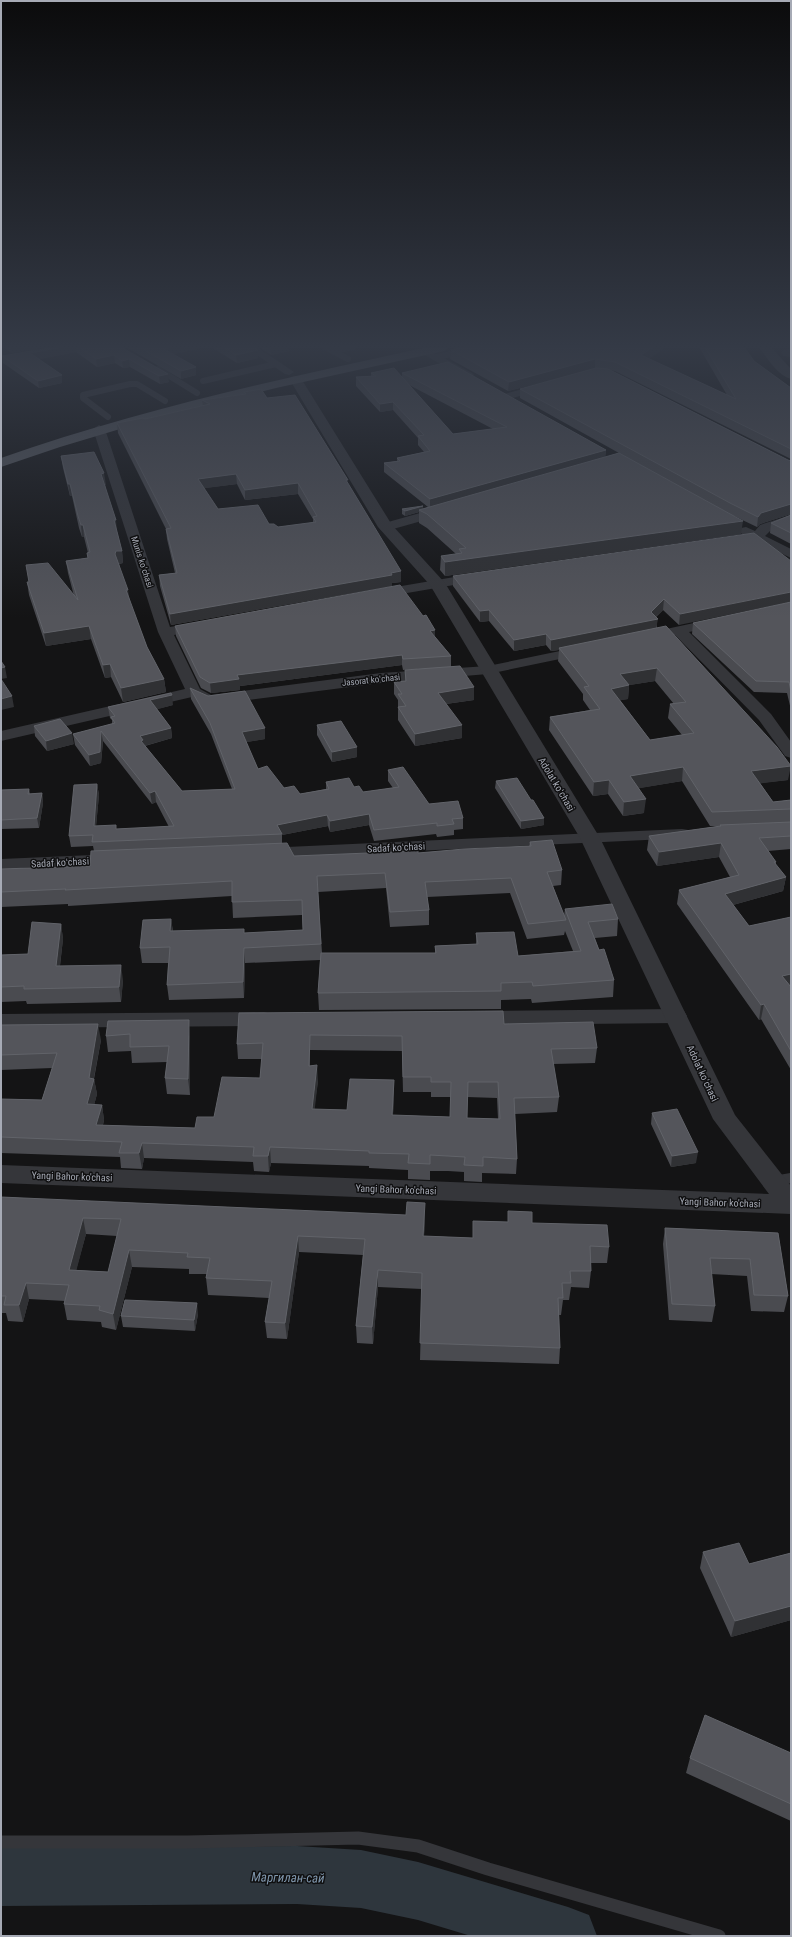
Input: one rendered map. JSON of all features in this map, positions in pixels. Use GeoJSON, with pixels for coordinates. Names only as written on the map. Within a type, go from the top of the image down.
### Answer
{"type":"FeatureCollection","features":[{"type":"Feature","properties":{"kind":"highway"},"geometry":{"type":"LineString","coordinates":[[1,454],[49,437]]}},
{"type":"Feature","properties":{"kind":"highway"},"geometry":{"type":"LineString","coordinates":[[1,463],[73,437]]}},
{"type":"Feature","properties":{"kind":"street","name":"Munis koʻchasi"},"geometry":{"type":"LineString","coordinates":[[102,437],[165,632],[194,692]]}},
{"type":"Feature","properties":{"kind":"street","name":"Adolat koʻchasi"},"geometry":{"type":"LineString","coordinates":[[330,437],[386,526],[437,583],[590,838],[677,1016],[725,1119],[782,1180],[791,1204]]}},
{"type":"Feature","properties":{"kind":"street"},"geometry":{"type":"LineString","coordinates":[[386,526],[454,507]]}},
{"type":"Feature","properties":{"kind":"street"},"geometry":{"type":"LineString","coordinates":[[718,542],[757,537],[765,528],[791,519]]}},
{"type":"Feature","properties":{"kind":"street"},"geometry":{"type":"LineString","coordinates":[[736,525],[791,554]]}},
{"type":"Feature","properties":{"kind":"street"},"geometry":{"type":"LineString","coordinates":[[367,596],[437,583],[492,575]]}},
{"type":"Feature","properties":{"kind":"street"},"geometry":{"type":"LineString","coordinates":[[633,640],[731,620]]}},
{"type":"Feature","properties":{"kind":"street"},"geometry":{"type":"LineString","coordinates":[[165,632],[211,624]]}},
{"type":"Feature","properties":{"kind":"street"},"geometry":{"type":"LineString","coordinates":[[679,631],[765,717],[791,753]]}},
{"type":"Feature","properties":{"kind":"street","name":"Jasorat koʻchasi"},"geometry":{"type":"LineString","coordinates":[[194,692],[209,700],[381,678],[488,670],[595,648]]}},
{"type":"Feature","properties":{"kind":"street"},"geometry":{"type":"LineString","coordinates":[[1,736],[194,692]]}},
{"type":"Feature","properties":{"kind":"street","name":"Sadaf koʻchasi"},"geometry":{"type":"LineString","coordinates":[[248,854],[698,833]]}},
{"type":"Feature","properties":{"kind":"street","name":"Sadaf koʻchasi"},"geometry":{"type":"LineString","coordinates":[[1,864],[128,859]]}},
{"type":"Feature","properties":{"kind":"street"},"geometry":{"type":"LineString","coordinates":[[462,1018],[677,1016]]}},
{"type":"Feature","properties":{"kind":"street"},"geometry":{"type":"LineString","coordinates":[[1,1021],[280,1019]]}},
{"type":"Feature","properties":{"kind":"street","name":"Yangi Bahor ko'chasi"},"geometry":{"type":"LineString","coordinates":[[1,1174],[791,1204]]}},
{"type":"Feature","properties":{"kind":"lane"},"geometry":{"type":"LineString","coordinates":[[1,1842],[187,1842],[358,1838],[410,1845],[719,1936]]}},
{"type":"Feature","properties":{"kind":"building"},"geometry":{"type":"Polygon","coordinates":[[[124,437],[321,437],[401,571],[391,573],[392,575],[170,614],[159,575],[177,573],[166,529],[171,528],[124,437]],[[236,474],[198,479],[218,509],[258,505],[269,524],[274,524],[278,527],[316,522],[313,517],[317,516],[298,483],[245,490],[236,474]]]}},
{"type":"Feature","properties":{"kind":"building"},"geometry":{"type":"Polygon","coordinates":[[[419,437],[583,437],[606,450],[430,499],[384,463],[400,461],[397,458],[430,451],[419,437]]]}},
{"type":"Feature","properties":{"kind":"building"},"geometry":{"type":"Polygon","coordinates":[[[609,437],[743,437],[791,461],[791,504],[761,513],[758,517],[609,437]]]}},
{"type":"Feature","properties":{"kind":"building"},"geometry":{"type":"Polygon","coordinates":[[[768,437],[791,437],[791,449],[768,437]]]}},
{"type":"Feature","properties":{"kind":"building"},"geometry":{"type":"Polygon","coordinates":[[[94,452],[104,473],[101,474],[116,520],[114,520],[122,551],[116,551],[115,554],[128,590],[126,590],[147,647],[164,679],[121,688],[110,664],[103,665],[89,626],[44,633],[27,582],[29,582],[26,565],[48,563],[78,600],[66,561],[88,558],[87,553],[90,552],[83,525],[81,525],[78,516],[70,484],[68,484],[61,456],[94,452]]]}},
{"type":"Feature","properties":{"kind":"building"},"geometry":{"type":"Polygon","coordinates":[[[619,453],[743,521],[445,562],[441,556],[462,553],[459,549],[466,548],[427,514],[419,510],[619,453]]]}},
{"type":"Feature","properties":{"kind":"building"},"geometry":{"type":"Polygon","coordinates":[[[423,506],[405,511],[402,509],[423,506]]]}},
{"type":"Feature","properties":{"kind":"building"},"geometry":{"type":"Polygon","coordinates":[[[791,515],[791,533],[771,523],[791,515]]]}},
{"type":"Feature","properties":{"kind":"building"},"geometry":{"type":"Polygon","coordinates":[[[754,533],[791,561],[791,592],[680,614],[664,599],[651,612],[658,619],[551,640],[546,634],[514,640],[489,610],[480,611],[453,576],[754,533]]]}},
{"type":"Feature","properties":{"kind":"building"},"geometry":{"type":"Polygon","coordinates":[[[400,585],[423,616],[426,615],[435,630],[430,631],[451,656],[403,659],[402,655],[237,675],[239,679],[210,683],[200,677],[175,626],[400,585]]]}},
{"type":"Feature","properties":{"kind":"building"},"geometry":{"type":"Polygon","coordinates":[[[791,602],[791,692],[789,682],[756,681],[693,623],[791,602]]]}},
{"type":"Feature","properties":{"kind":"building"},"geometry":{"type":"Polygon","coordinates":[[[666,626],[777,747],[791,766],[751,771],[773,802],[791,800],[791,809],[712,812],[683,767],[630,776],[646,799],[624,802],[609,780],[594,782],[550,717],[600,709],[584,687],[589,686],[559,648],[666,626]],[[657,668],[620,674],[629,685],[611,689],[650,740],[694,733],[670,704],[686,702],[657,668]]]}},
{"type":"Feature","properties":{"kind":"building"},"geometry":{"type":"Polygon","coordinates":[[[1,661],[5,667],[1,668],[1,661]]]}},
{"type":"Feature","properties":{"kind":"building"},"geometry":{"type":"Polygon","coordinates":[[[460,666],[474,687],[438,693],[462,725],[415,734],[398,707],[406,706],[398,694],[402,694],[394,682],[406,681],[405,670],[460,666]]]}},
{"type":"Feature","properties":{"kind":"building"},"geometry":{"type":"Polygon","coordinates":[[[1,679],[12,696],[1,699],[1,679]]]}},
{"type":"Feature","properties":{"kind":"building"},"geometry":{"type":"Polygon","coordinates":[[[190,688],[208,696],[245,691],[265,728],[242,732],[258,769],[267,766],[284,788],[294,786],[300,794],[329,789],[326,782],[349,778],[354,787],[359,786],[363,792],[399,787],[388,770],[403,767],[429,804],[458,801],[463,818],[452,819],[454,824],[437,826],[437,823],[374,830],[369,814],[330,821],[327,815],[277,825],[282,834],[92,842],[93,835],[69,836],[74,785],[97,784],[94,826],[116,825],[116,829],[174,826],[155,791],[150,793],[101,731],[100,752],[89,755],[73,734],[115,723],[111,717],[115,716],[108,707],[171,693],[172,695],[150,700],[171,728],[140,736],[143,740],[141,741],[182,791],[235,789],[210,723],[190,688]]]}},
{"type":"Feature","properties":{"kind":"building"},"geometry":{"type":"Polygon","coordinates":[[[60,719],[72,733],[46,741],[34,726],[60,719]]]}},
{"type":"Feature","properties":{"kind":"building"},"geometry":{"type":"Polygon","coordinates":[[[341,721],[357,747],[332,752],[317,725],[341,721]]]}},
{"type":"Feature","properties":{"kind":"building"},"geometry":{"type":"Polygon","coordinates":[[[517,778],[544,818],[521,821],[496,781],[517,778]]]}},
{"type":"Feature","properties":{"kind":"building"},"geometry":{"type":"Polygon","coordinates":[[[29,789],[28,794],[42,793],[37,818],[1,820],[1,790],[29,789]]]}},
{"type":"Feature","properties":{"kind":"building"},"geometry":{"type":"Polygon","coordinates":[[[791,822],[791,836],[759,838],[776,862],[774,862],[786,877],[725,894],[749,926],[791,917],[791,974],[782,976],[791,987],[791,1051],[764,1004],[761,1005],[679,890],[739,875],[721,843],[659,852],[649,836],[721,826],[720,825],[791,822]]]}},
{"type":"Feature","properties":{"kind":"building"},"geometry":{"type":"Polygon","coordinates":[[[552,840],[562,870],[547,872],[566,920],[528,924],[511,878],[425,882],[429,910],[390,912],[385,873],[317,876],[321,944],[244,948],[243,982],[167,985],[170,947],[140,948],[143,920],[171,919],[170,931],[244,929],[244,933],[303,930],[302,900],[232,902],[232,881],[1,892],[1,869],[90,866],[91,851],[287,843],[294,856],[418,851],[418,853],[531,846],[530,842],[552,840]]]}},
{"type":"Feature","properties":{"kind":"building"},"geometry":{"type":"Polygon","coordinates":[[[612,904],[618,919],[588,922],[599,950],[604,949],[614,980],[533,986],[532,982],[501,983],[501,991],[318,993],[321,953],[436,953],[435,946],[478,944],[476,933],[514,932],[518,956],[581,951],[565,909],[612,904]]]}},
{"type":"Feature","properties":{"kind":"building"},"geometry":{"type":"Polygon","coordinates":[[[32,922],[61,924],[56,966],[121,965],[119,987],[24,989],[24,986],[1,987],[1,955],[28,954],[32,922]]]}},
{"type":"Feature","properties":{"kind":"building"},"geometry":{"type":"Polygon","coordinates":[[[503,1011],[504,1024],[593,1022],[597,1048],[551,1049],[559,1097],[514,1098],[517,1159],[483,1157],[483,1166],[464,1165],[465,1157],[430,1155],[430,1164],[408,1163],[409,1154],[270,1147],[268,1156],[253,1156],[254,1147],[142,1143],[139,1153],[119,1153],[122,1142],[1,1137],[1,1099],[42,1100],[57,1053],[1,1055],[1,1025],[98,1024],[89,1078],[94,1079],[87,1104],[102,1105],[96,1125],[195,1128],[197,1117],[214,1117],[222,1077],[260,1078],[263,1043],[237,1044],[239,1013],[503,1011]],[[310,1035],[309,1066],[317,1065],[312,1109],[347,1110],[350,1079],[394,1080],[392,1115],[450,1117],[451,1082],[431,1082],[431,1077],[403,1077],[402,1036],[310,1035]],[[468,1082],[467,1118],[500,1119],[498,1082],[468,1082]]]}},
{"type":"Feature","properties":{"kind":"building"},"geometry":{"type":"Polygon","coordinates":[[[189,1020],[188,1079],[165,1078],[169,1046],[130,1047],[130,1034],[106,1036],[108,1021],[189,1020]]]}},
{"type":"Feature","properties":{"kind":"building"},"geometry":{"type":"Polygon","coordinates":[[[677,1109],[698,1152],[672,1156],[652,1113],[677,1109]]]}},
{"type":"Feature","properties":{"kind":"building"},"geometry":{"type":"Polygon","coordinates":[[[1,1197],[406,1215],[407,1202],[425,1203],[423,1236],[473,1238],[473,1221],[508,1222],[508,1211],[532,1212],[532,1223],[607,1225],[609,1247],[590,1246],[591,1271],[570,1271],[571,1283],[562,1283],[563,1298],[558,1298],[560,1348],[420,1343],[422,1273],[378,1270],[372,1327],[356,1326],[365,1239],[298,1236],[285,1323],[265,1322],[272,1281],[206,1278],[210,1258],[187,1257],[188,1253],[129,1250],[113,1314],[99,1310],[100,1306],[64,1304],[69,1285],[26,1283],[19,1305],[4,1305],[6,1296],[1,1296],[1,1197]],[[83,1218],[69,1270],[108,1272],[121,1219],[83,1218]]]}},
{"type":"Feature","properties":{"kind":"building"},"geometry":{"type":"Polygon","coordinates":[[[665,1228],[778,1233],[788,1296],[754,1295],[750,1259],[710,1258],[715,1306],[672,1304],[665,1228]]]}},
{"type":"Feature","properties":{"kind":"building"},"geometry":{"type":"Polygon","coordinates":[[[125,1300],[197,1303],[194,1320],[121,1316],[125,1300]]]}},
{"type":"Feature","properties":{"kind":"building"},"geometry":{"type":"Polygon","coordinates":[[[739,1543],[749,1564],[791,1553],[791,1606],[735,1621],[703,1552],[739,1543]]]}},
{"type":"Feature","properties":{"kind":"building"},"geometry":{"type":"Polygon","coordinates":[[[705,1715],[791,1753],[791,1804],[690,1758],[705,1715]]]}},
{"type":"Feature","properties":{"kind":"waterway","name":"Маргилан-сай"},"geometry":{"type":"LineString","coordinates":[[1,1877],[297,1875],[361,1879],[418,1891],[568,1936]]}}]}
